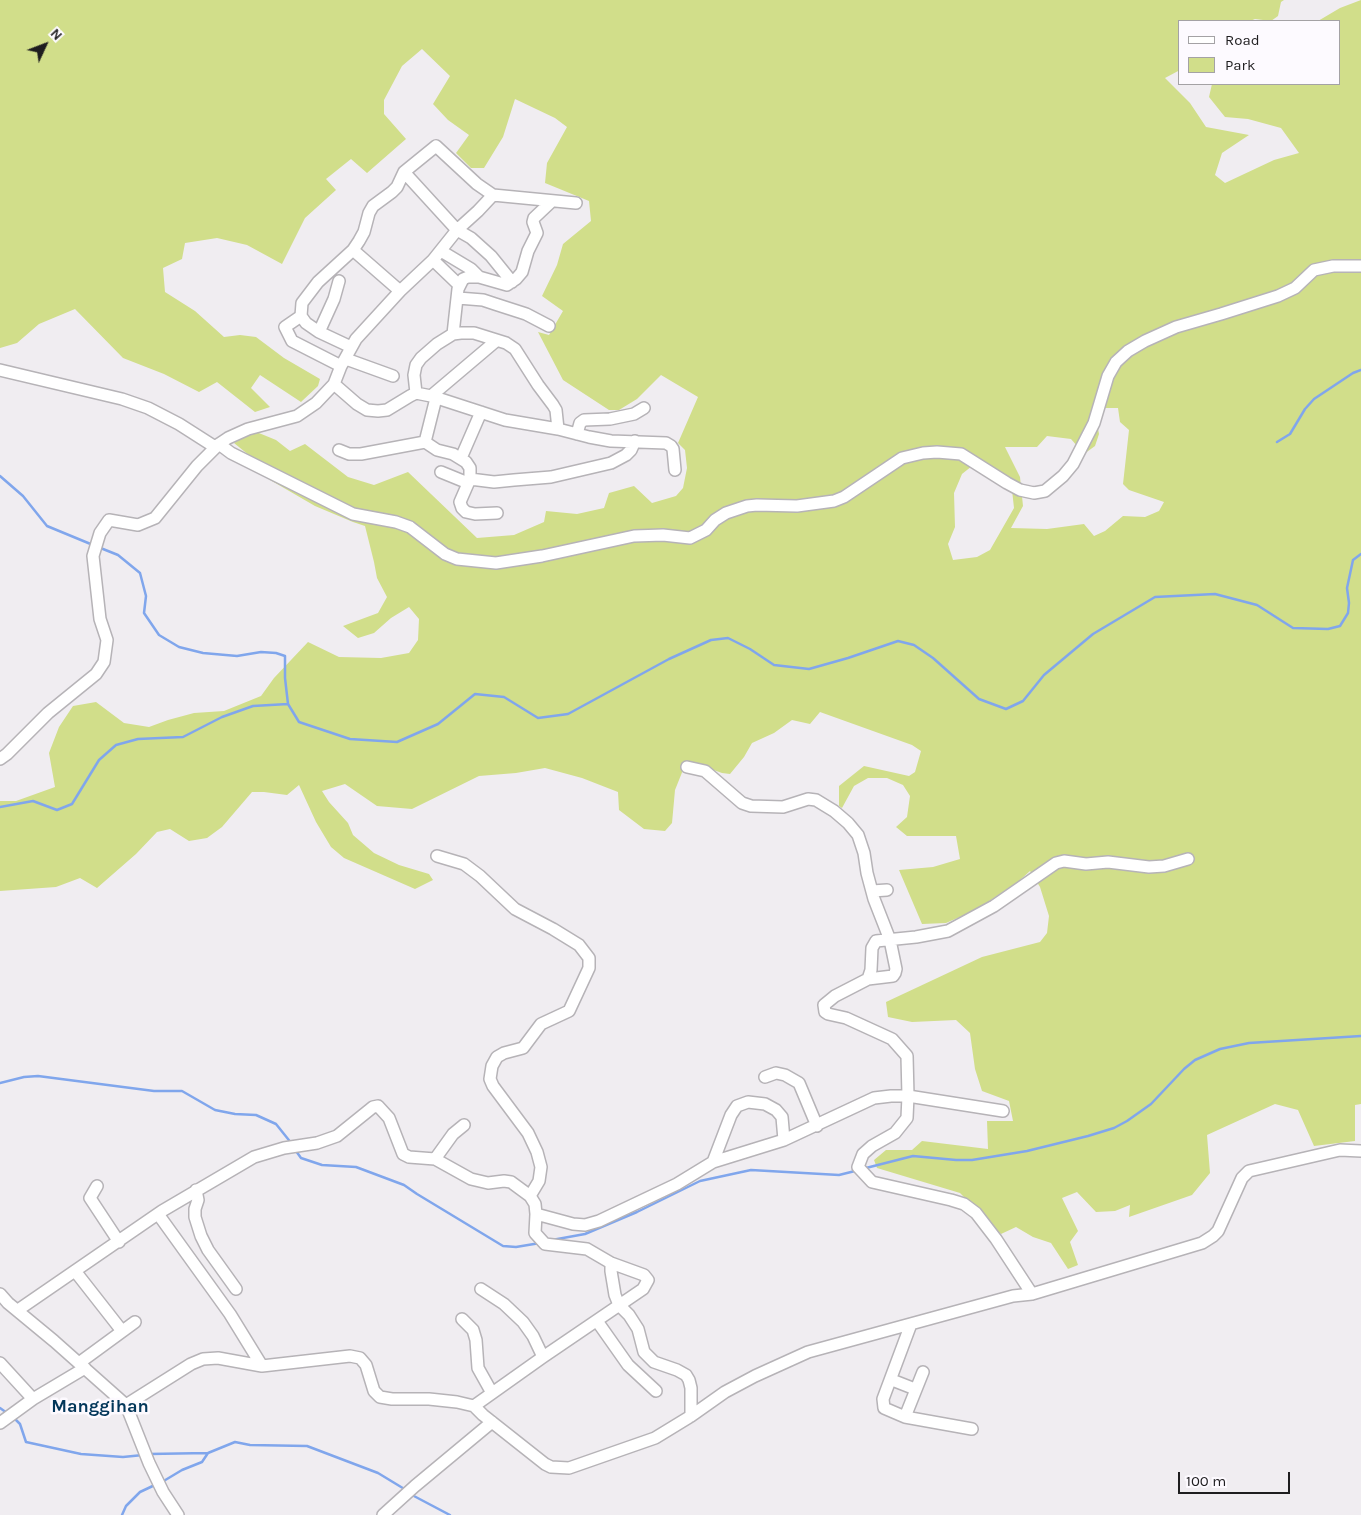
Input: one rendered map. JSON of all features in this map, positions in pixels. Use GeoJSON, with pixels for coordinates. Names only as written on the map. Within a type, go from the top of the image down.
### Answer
{"type":"FeatureCollection","features":[{"type":"Feature","properties":{"kind":"street"},"geometry":{"type":"LineString","coordinates":[[351,347],[319,332],[306,323],[301,316],[302,303],[308,293],[353,250],[364,232],[373,206],[397,187],[404,172],[436,146],[476,184],[493,195],[576,203]]}},
{"type":"Feature","properties":{"kind":"street"},"geometry":{"type":"LineString","coordinates":[[404,172],[457,230],[483,248],[512,282]]}},
{"type":"Feature","properties":{"kind":"street"},"geometry":{"type":"LineString","coordinates":[[0,759],[48,713],[96,674],[104,662],[107,640],[100,619],[94,573],[94,551],[100,533],[109,520],[138,525],[155,518],[197,466],[228,438],[248,429],[297,416],[316,403],[334,384],[351,347],[400,291],[441,251],[457,230],[493,195]]}},
{"type":"Feature","properties":{"kind":"street"},"geometry":{"type":"LineString","coordinates":[[453,334],[459,285],[463,279],[479,277],[500,284],[512,282],[522,272],[528,251],[537,233],[533,222],[534,218],[552,201]]}},
{"type":"Feature","properties":{"kind":"street"},"geometry":{"type":"LineString","coordinates":[[353,250],[400,291]]}},
{"type":"Feature","properties":{"kind":"street"},"geometry":{"type":"LineString","coordinates":[[441,251],[471,269],[479,277]]}},
{"type":"Feature","properties":{"kind":"street"},"geometry":{"type":"LineString","coordinates":[[432,260],[459,285]]}},
{"type":"Feature","properties":{"kind":"street"},"geometry":{"type":"LineString","coordinates":[[0,370],[122,399],[148,408],[217,446],[353,514],[396,522],[410,527],[444,554],[457,559],[496,563],[551,554],[634,536],[663,535],[690,538],[706,530],[715,520],[726,513],[747,506],[805,506],[834,502],[902,458],[923,453],[961,454],[1024,492],[1045,491],[1063,476],[1073,464],[1094,423],[1108,376],[1116,362],[1128,351],[1176,327],[1278,296],[1295,288],[1314,270],[1333,266],[1361,266]]}},
{"type":"Feature","properties":{"kind":"street"},"geometry":{"type":"LineString","coordinates":[[319,332],[334,299],[339,281]]}},
{"type":"Feature","properties":{"kind":"street"},"geometry":{"type":"LineString","coordinates":[[458,298],[482,300],[526,314],[549,326]]}},
{"type":"Feature","properties":{"kind":"street"},"geometry":{"type":"LineString","coordinates":[[301,316],[286,327],[292,341],[343,363],[393,376]]}},
{"type":"Feature","properties":{"kind":"street"},"geometry":{"type":"LineString","coordinates":[[416,394],[414,375],[416,365],[421,358],[437,344],[453,334],[462,332],[474,333],[515,349],[538,386],[556,410],[558,429]]}},
{"type":"Feature","properties":{"kind":"street"},"geometry":{"type":"LineString","coordinates":[[425,442],[433,397],[496,340]]}},
{"type":"Feature","properties":{"kind":"street"},"geometry":{"type":"LineString","coordinates":[[334,384],[367,410],[387,410],[416,394],[433,397],[521,424],[558,429],[589,438],[611,441],[666,443],[673,450],[675,470]]}},
{"type":"Feature","properties":{"kind":"street"},"geometry":{"type":"LineString","coordinates":[[577,434],[580,424],[584,420],[610,420],[634,414],[644,408]]}},
{"type":"Feature","properties":{"kind":"street"},"geometry":{"type":"LineString","coordinates":[[461,458],[481,412]]}},
{"type":"Feature","properties":{"kind":"street"},"geometry":{"type":"LineString","coordinates":[[441,472],[469,481],[494,482],[551,477],[611,463],[632,450],[635,441]]}},
{"type":"Feature","properties":{"kind":"street"},"geometry":{"type":"LineString","coordinates":[[339,450],[349,454],[361,454],[425,442],[437,450],[461,458],[470,468],[469,481],[460,502],[462,508],[466,512],[475,514],[496,513]]}},
{"type":"Feature","properties":{"kind":"street"},"geometry":{"type":"LineString","coordinates":[[687,767],[706,771],[742,803],[751,806],[783,807],[808,799],[816,800],[834,811],[858,835],[872,891],[890,940],[896,974],[868,980],[829,1001],[824,1006],[825,1012],[835,1017],[846,1018],[892,1039],[899,1045],[907,1056],[908,1096],[907,1118],[895,1133],[872,1146],[864,1154],[861,1171],[872,1182],[964,1204],[976,1213],[996,1239],[1032,1294]]}},
{"type":"Feature","properties":{"kind":"street"},"geometry":{"type":"LineString","coordinates":[[437,856],[464,864],[480,876],[515,909],[579,945],[588,958],[589,968],[569,1010],[541,1024],[523,1048],[497,1057],[492,1066],[490,1079],[493,1086],[528,1133],[537,1152],[541,1167],[540,1181],[530,1196]]}},
{"type":"Feature","properties":{"kind":"street"},"geometry":{"type":"LineString","coordinates":[[868,980],[872,970],[873,945],[876,941],[916,938],[948,931],[994,906],[1056,863],[1064,861],[1086,864],[1108,862],[1149,867],[1164,866],[1188,859]]}},
{"type":"Feature","properties":{"kind":"street"},"geometry":{"type":"LineString","coordinates":[[872,891],[887,890]]}},
{"type":"Feature","properties":{"kind":"street"},"geometry":{"type":"LineString","coordinates":[[765,1077],[776,1073],[785,1075],[799,1083],[817,1126]]}},
{"type":"Feature","properties":{"kind":"street"},"geometry":{"type":"LineString","coordinates":[[536,1214],[573,1224],[585,1225],[599,1221],[676,1184],[713,1162],[784,1140],[874,1098],[908,1096],[1003,1111]]}},
{"type":"Feature","properties":{"kind":"street"},"geometry":{"type":"LineString","coordinates":[[713,1162],[731,1115],[737,1106],[748,1102],[765,1104],[776,1110],[782,1117],[784,1140]]}},
{"type":"Feature","properties":{"kind":"street"},"geometry":{"type":"LineString","coordinates":[[18,1310],[158,1214],[254,1157],[284,1148],[317,1143],[337,1136],[378,1106],[389,1118],[403,1154],[408,1157],[435,1159],[471,1179],[488,1183],[511,1182],[530,1196],[536,1214],[535,1233],[542,1241],[587,1249],[611,1263],[644,1275],[648,1280],[643,1290],[474,1406]]}},
{"type":"Feature","properties":{"kind":"street"},"geometry":{"type":"LineString","coordinates":[[435,1159],[453,1134],[464,1125]]}},
{"type":"Feature","properties":{"kind":"street"},"geometry":{"type":"LineString","coordinates":[[126,1405],[202,1359],[218,1358],[262,1366],[350,1356],[360,1358],[366,1365],[374,1391],[380,1397],[392,1399],[429,1399],[474,1406],[545,1464],[551,1467],[569,1468],[655,1438],[725,1392],[808,1352],[1013,1296],[1032,1294],[1208,1240],[1218,1231],[1242,1178],[1249,1171],[1340,1150],[1361,1151]]}},
{"type":"Feature","properties":{"kind":"street"},"geometry":{"type":"LineString","coordinates":[[98,1186],[90,1198],[119,1242]]}},
{"type":"Feature","properties":{"kind":"street"},"geometry":{"type":"LineString","coordinates":[[196,1190],[198,1200],[195,1217],[201,1236],[208,1250],[236,1289]]}},
{"type":"Feature","properties":{"kind":"street"},"geometry":{"type":"LineString","coordinates":[[158,1214],[230,1314],[262,1366]]}},
{"type":"Feature","properties":{"kind":"street"},"geometry":{"type":"LineString","coordinates":[[611,1263],[612,1282],[619,1305],[629,1315],[638,1329],[642,1347],[647,1355],[654,1362],[686,1375],[689,1380],[691,1388],[691,1416]]}},
{"type":"Feature","properties":{"kind":"street"},"geometry":{"type":"LineString","coordinates":[[75,1271],[122,1331]]}},
{"type":"Feature","properties":{"kind":"street"},"geometry":{"type":"LineString","coordinates":[[481,1289],[504,1304],[523,1322],[534,1336],[543,1357]]}},
{"type":"Feature","properties":{"kind":"street"},"geometry":{"type":"LineString","coordinates":[[3,1302],[18,1310],[126,1405],[149,1463],[163,1492],[178,1515]]}},
{"type":"Feature","properties":{"kind":"street"},"geometry":{"type":"LineString","coordinates":[[462,1319],[473,1330],[476,1340],[478,1368],[492,1394]]}},
{"type":"Feature","properties":{"kind":"street"},"geometry":{"type":"LineString","coordinates":[[597,1321],[628,1365],[656,1391]]}},
{"type":"Feature","properties":{"kind":"street"},"geometry":{"type":"LineString","coordinates":[[2,1422],[82,1366],[135,1322]]}},
{"type":"Feature","properties":{"kind":"street"},"geometry":{"type":"LineString","coordinates":[[876,1416],[883,1406],[883,1399],[892,1380],[911,1324]]}},
{"type":"Feature","properties":{"kind":"street"},"geometry":{"type":"LineString","coordinates":[[0,1363],[33,1399]]}},
{"type":"Feature","properties":{"kind":"street"},"geometry":{"type":"LineString","coordinates":[[905,1418],[923,1372]]}},
{"type":"Feature","properties":{"kind":"street"},"geometry":{"type":"LineString","coordinates":[[892,1380],[915,1389]]}},
{"type":"Feature","properties":{"kind":"street"},"geometry":{"type":"LineString","coordinates":[[883,1406],[887,1410],[905,1418],[972,1429]]}},
{"type":"Feature","properties":{"kind":"street"},"geometry":{"type":"LineString","coordinates":[[383,1515],[492,1422]]}},
{"type":"Feature","properties":{"kind":"green space"},"geometry":{"type":"Polygon","coordinates":[[[0,0],[1284,0],[1281,2],[1278,16],[1272,20],[1178,20],[1178,71],[1165,78],[1190,103],[1206,127],[1249,135],[1222,153],[1215,175],[1225,183],[1274,160],[1299,153],[1281,128],[1248,119],[1225,117],[1209,97],[1212,85],[1341,85],[1341,20],[1320,20],[1340,8],[1361,0],[1361,1104],[1355,1105],[1355,1141],[1314,1146],[1298,1110],[1275,1104],[1207,1135],[1210,1173],[1192,1195],[1129,1217],[1130,1205],[1115,1211],[1096,1212],[1077,1192],[1062,1198],[1078,1231],[1070,1242],[1078,1265],[1068,1269],[1051,1243],[1033,1237],[1016,1227],[1001,1234],[960,1193],[877,1168],[874,1160],[886,1150],[912,1150],[922,1141],[988,1149],[987,1121],[1013,1121],[1009,1101],[982,1091],[975,1069],[970,1033],[956,1020],[912,1022],[888,1017],[886,1002],[982,957],[1040,942],[1047,933],[1049,916],[1040,887],[1030,871],[1019,881],[976,910],[946,923],[922,924],[899,870],[933,867],[960,859],[956,836],[907,836],[896,827],[907,817],[910,796],[903,785],[887,778],[868,778],[854,786],[842,808],[839,806],[839,786],[864,766],[909,776],[915,772],[921,751],[912,745],[820,712],[810,724],[792,720],[774,733],[752,743],[744,757],[730,774],[694,763],[683,770],[675,790],[672,823],[665,831],[644,829],[619,810],[618,792],[582,778],[545,768],[479,776],[412,809],[377,806],[345,784],[322,791],[329,802],[348,823],[353,835],[374,853],[399,865],[429,874],[433,880],[415,889],[344,858],[331,847],[316,822],[299,785],[287,795],[252,792],[222,827],[207,838],[189,841],[170,829],[157,832],[136,854],[97,888],[80,878],[56,887],[0,891],[0,801],[16,801],[55,787],[49,753],[59,727],[73,706],[96,702],[124,723],[149,727],[194,713],[224,711],[261,696],[274,678],[308,642],[339,657],[381,658],[409,653],[418,640],[419,619],[409,607],[391,618],[374,633],[358,638],[343,626],[378,613],[387,597],[377,578],[365,526],[315,506],[246,466],[250,456],[234,443],[254,431],[276,440],[290,451],[305,444],[348,477],[374,485],[408,472],[477,538],[514,535],[544,522],[546,511],[577,514],[604,508],[609,493],[634,486],[652,503],[676,496],[683,488],[687,468],[685,450],[678,443],[698,397],[661,375],[637,399],[619,410],[609,410],[563,380],[538,332],[549,335],[563,311],[542,296],[557,265],[563,244],[591,221],[589,201],[545,183],[547,163],[567,127],[555,118],[515,99],[503,137],[484,168],[471,168],[456,153],[469,135],[448,120],[433,104],[450,76],[422,49],[402,66],[384,100],[384,114],[406,139],[367,173],[351,159],[326,179],[336,190],[305,218],[282,264],[247,245],[217,238],[185,243],[182,259],[163,268],[165,292],[195,311],[224,337],[240,335],[256,337],[284,358],[320,379],[318,386],[301,402],[260,375],[251,388],[270,407],[255,412],[217,382],[199,392],[164,374],[123,358],[75,309],[39,324],[17,343],[0,348],[0,0]],[[1101,408],[1097,423],[1099,434],[1095,446],[1084,454],[1071,439],[1047,436],[1037,447],[1005,447],[1020,477],[1023,506],[1011,528],[1047,529],[1084,524],[1094,536],[1105,531],[1123,516],[1145,517],[1159,511],[1164,502],[1129,490],[1123,484],[1129,430],[1120,422],[1118,408],[1101,408]],[[972,466],[962,474],[954,493],[955,527],[948,544],[953,560],[977,557],[990,550],[1014,508],[1012,490],[972,466]]]}},
{"type":"Feature","properties":{"kind":"waterway"},"geometry":{"type":"LineString","coordinates":[[1277,442],[1290,434],[1305,409],[1314,399],[1353,373],[1361,370]]}},
{"type":"Feature","properties":{"kind":"waterway"},"geometry":{"type":"LineString","coordinates":[[0,476],[23,496],[47,526],[93,545]]}},
{"type":"Feature","properties":{"kind":"waterway"},"geometry":{"type":"LineString","coordinates":[[98,547],[118,555],[140,573],[146,596],[144,613],[159,635],[179,647],[203,653],[237,656],[261,652],[285,656],[288,704],[299,722],[350,739],[397,742],[438,724],[475,694],[504,697],[538,718],[568,714],[669,659],[711,640],[728,638],[750,649],[774,665],[809,669],[898,641],[914,645],[933,658],[979,699],[1006,709],[1023,701],[1044,675],[1093,634],[1155,597],[1215,594],[1257,605],[1293,628],[1328,629],[1340,626],[1348,613],[1347,588],[1353,560],[1361,554]]}},
{"type":"Feature","properties":{"kind":"waterway"},"geometry":{"type":"LineString","coordinates":[[0,807],[33,801],[57,810],[72,804],[99,760],[116,745],[138,739],[183,737],[222,717],[253,706],[288,704]]}},
{"type":"Feature","properties":{"kind":"waterway"},"geometry":{"type":"LineString","coordinates":[[866,1168],[913,1156],[972,1160],[1027,1151],[1088,1136],[1114,1128],[1127,1121],[1151,1104],[1195,1060],[1220,1049],[1249,1043],[1361,1036]]}},
{"type":"Feature","properties":{"kind":"waterway"},"geometry":{"type":"LineString","coordinates":[[0,1083],[24,1077],[38,1076],[154,1091],[182,1091],[215,1110],[235,1114],[256,1115],[276,1124],[292,1144]]}},
{"type":"Feature","properties":{"kind":"waterway"},"geometry":{"type":"LineString","coordinates":[[296,1151],[301,1158],[322,1165],[356,1167],[404,1185],[503,1246],[516,1247],[540,1243]]}},
{"type":"Feature","properties":{"kind":"waterway"},"geometry":{"type":"LineString","coordinates":[[552,1240],[585,1234],[637,1212],[700,1181],[751,1170],[839,1175],[855,1171]]}},
{"type":"Feature","properties":{"kind":"waterway"},"geometry":{"type":"LineString","coordinates":[[0,1408],[7,1413]]}},
{"type":"Feature","properties":{"kind":"waterway"},"geometry":{"type":"LineString","coordinates":[[13,1417],[20,1424],[26,1442],[81,1454],[123,1457],[143,1455]]}},
{"type":"Feature","properties":{"kind":"waterway"},"geometry":{"type":"LineString","coordinates":[[149,1454],[208,1453],[235,1442],[250,1445],[307,1446],[378,1473],[406,1490]]}},
{"type":"Feature","properties":{"kind":"waterway"},"geometry":{"type":"LineString","coordinates":[[162,1482],[182,1470],[202,1462],[208,1453]]}},
{"type":"Feature","properties":{"kind":"waterway"},"geometry":{"type":"LineString","coordinates":[[122,1515],[126,1506],[140,1492],[157,1484]]}},
{"type":"Feature","properties":{"kind":"waterway"},"geometry":{"type":"LineString","coordinates":[[412,1495],[450,1515]]}},
{"type":"Feature","properties":{"kind":"district","name":"Manggihan"},"geometry":{"type":"Point","coordinates":[100,1407]}}]}
